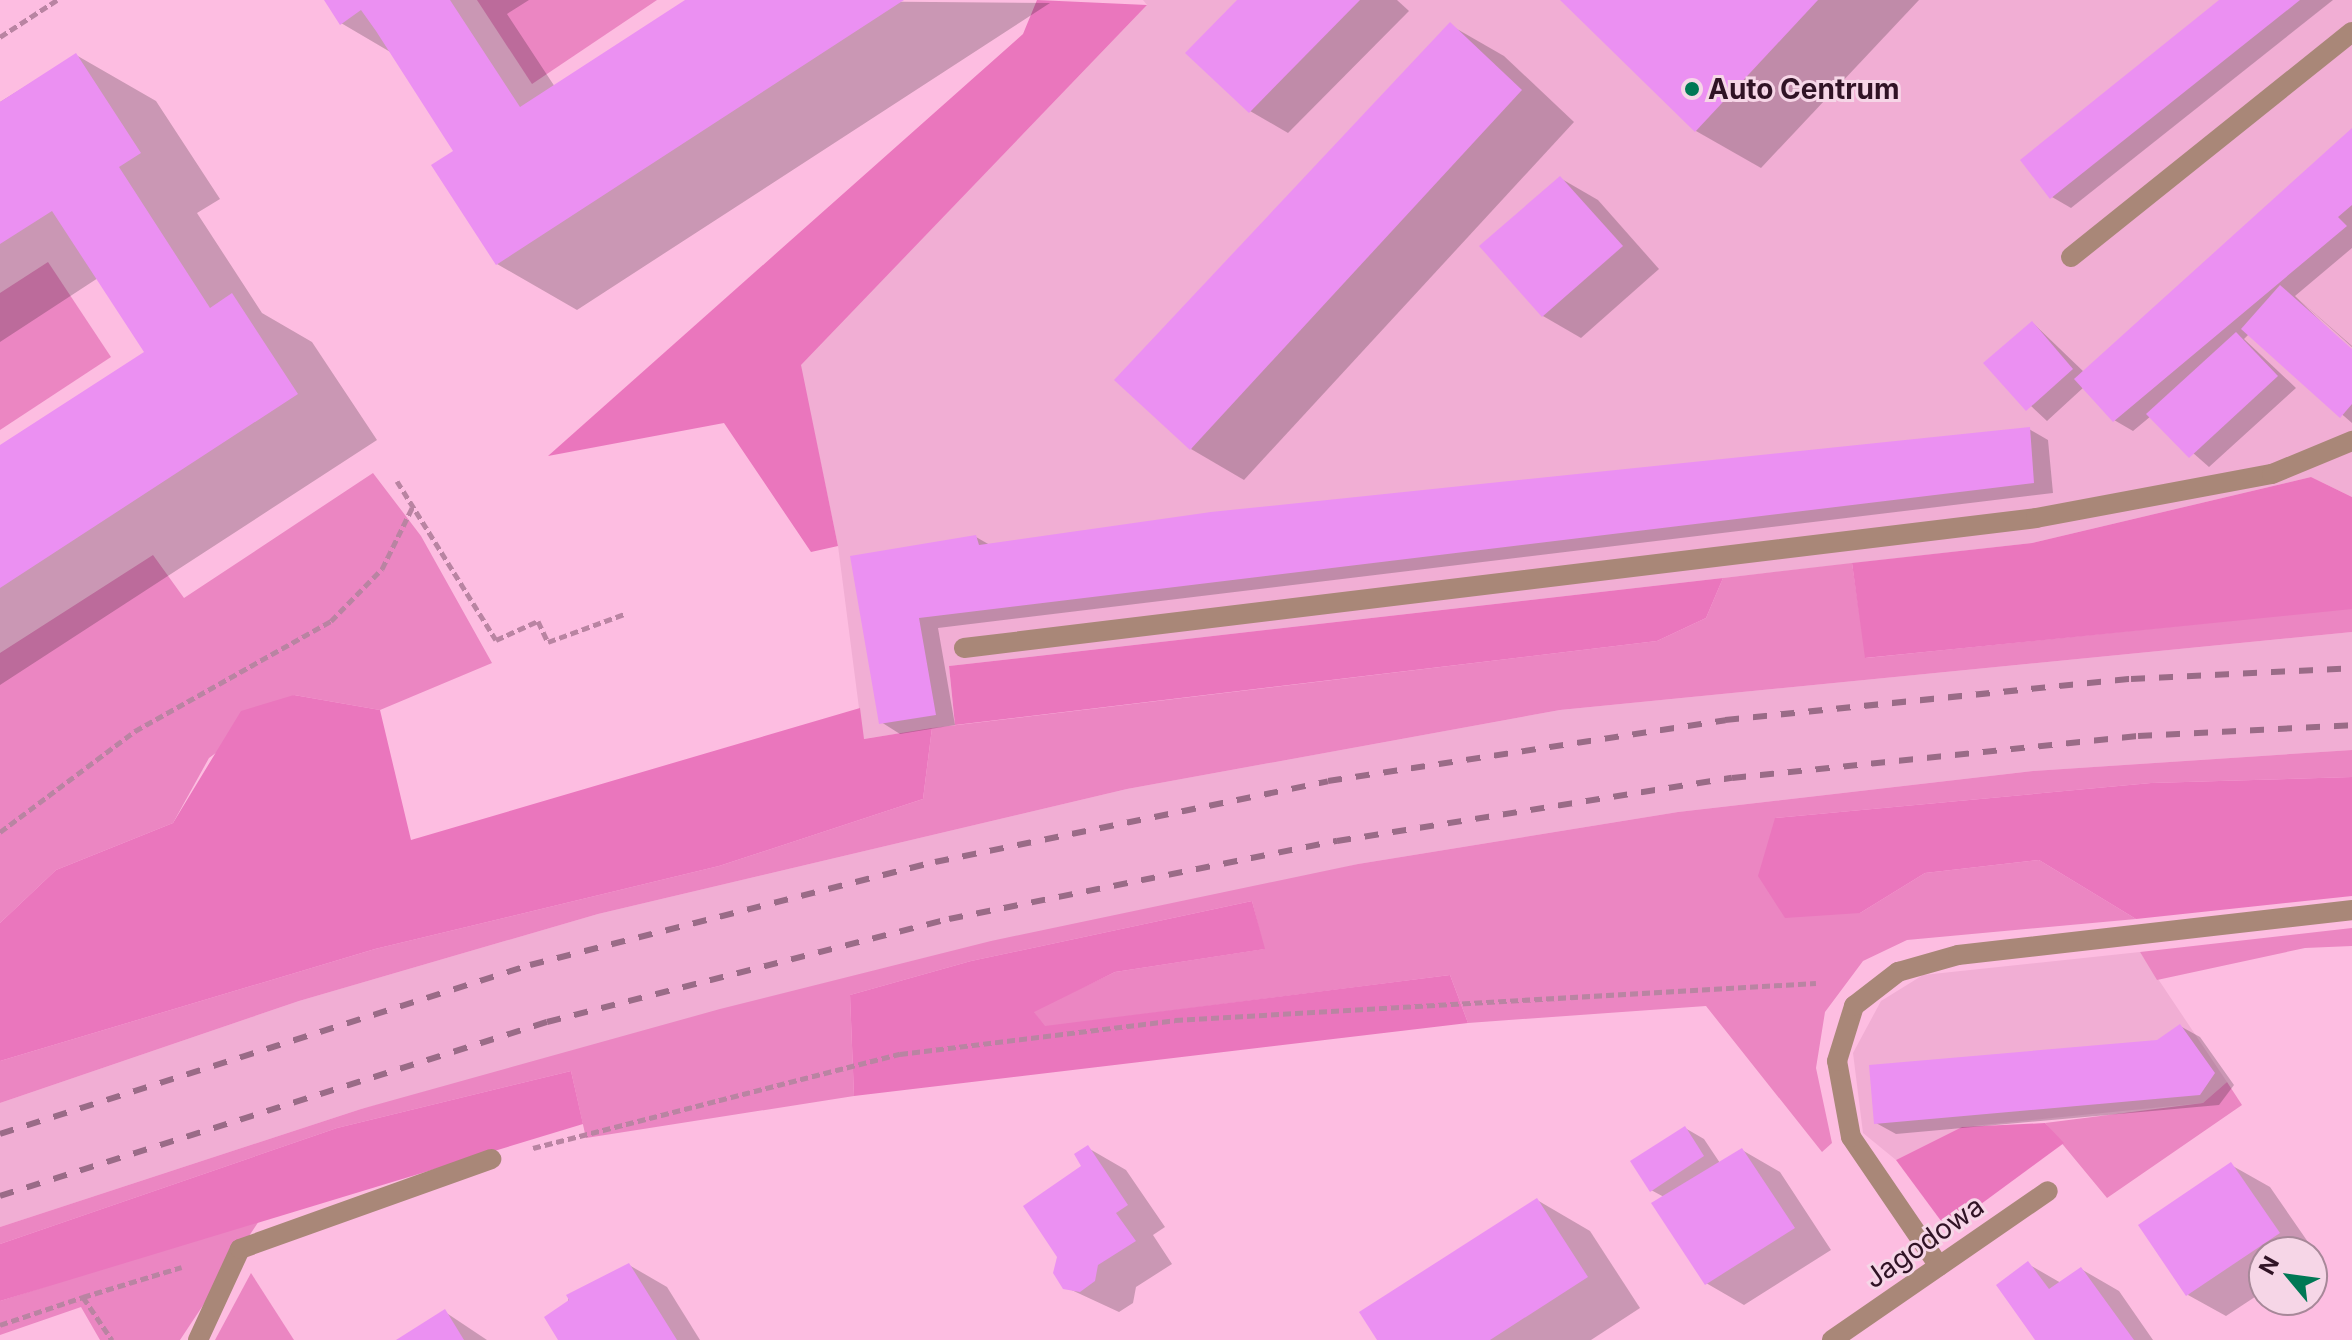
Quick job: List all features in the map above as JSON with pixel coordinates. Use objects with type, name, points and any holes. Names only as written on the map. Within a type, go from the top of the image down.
[{"type":"street","points":[[2071,257],[2352,32]]},
{"type":"street","points":[[964,648],[2036,518],[2272,474],[2352,441]]},
{"type":"street","points":[[1939,1266],[1851,1137],[1837,1061],[1854,1006],[1898,972],[1958,955],[2352,910]]},
{"type":"street","points":[[198,1340],[240,1249],[491,1159]]},
{"type":"street","name":"Jagodowa","points":[[1832,1340],[2048,1191]]},
{"type":"path","points":[[0,37],[57,0]]},
{"type":"path","points":[[397,481],[496,640],[538,621],[548,642],[624,614]]},
{"type":"path","points":[[0,832],[135,731],[331,621],[382,569],[413,506]]},
{"type":"path","points":[[491,1159],[900,1054],[1175,1020],[1833,982],[1872,992]]},
{"type":"path","points":[[0,1325],[240,1249]]},
{"type":"path","points":[[83,1297],[112,1340]]},
{"type":"shaded area","points":[[477,0],[657,0],[532,84]]},
{"type":"shaded area","points":[[1037,0],[1147,5],[801,365],[838,546],[811,552],[724,423],[548,456],[1023,34]]},
{"type":"shaded area","points":[[1143,0],[2352,0],[2352,497],[2311,477],[2032,543],[949,666],[955,725],[863,739],[838,546],[800,365],[1147,5]]},
{"type":"shaded area","points":[[48,262],[111,357],[0,430],[0,293]]},
{"type":"shaded area","points":[[373,473],[421,536],[492,663],[380,710],[294,695],[209,758],[173,823],[56,870],[0,923],[0,653],[153,555],[184,598]]},
{"type":"shaded area","points":[[2311,477],[2352,497],[2352,609],[1865,658],[1852,563],[2032,543]]},
{"type":"shaded area","points":[[1852,563],[1866,658],[2341,609],[2352,609],[2352,632],[1560,710],[1127,789],[598,914],[299,1001],[0,1103],[0,1061],[375,949],[719,866],[923,799],[932,728],[1657,641],[1706,618],[1723,578]]},
{"type":"shaded area","points":[[1723,578],[1706,618],[1657,641],[955,725],[949,666]]},
{"type":"shaded area","points":[[2352,632],[2352,750],[2033,771],[1678,812],[1358,864],[361,1109],[0,1227],[0,1103],[299,1001],[598,914],[1127,789],[1560,710]]},
{"type":"shaded area","points":[[294,695],[380,710],[411,840],[860,708],[864,739],[932,728],[923,799],[719,866],[375,949],[0,1061],[0,923],[56,870],[173,823],[241,711]]},
{"type":"shaded area","points":[[2352,750],[2352,777],[2151,783],[1775,818],[1860,913],[1925,873],[2039,860],[2136,919],[1907,940],[1863,961],[1825,1012],[1816,1068],[1832,1143],[1822,1152],[1706,1006],[1468,1023],[1450,975],[1044,1027],[1033,1011],[1115,972],[1264,949],[1252,901],[971,961],[850,995],[854,1096],[586,1138],[571,1071],[337,1128],[0,1244],[0,1227],[361,1109],[720,1009],[991,941],[1358,864],[1678,812],[2033,771]]},
{"type":"shaded area","points":[[2352,777],[2352,896],[2136,919],[2039,860],[1925,873],[1860,913],[1785,918],[1758,876],[1775,818],[2151,783]]},
{"type":"shaded area","points":[[1252,901],[1265,949],[1115,972],[1034,1012],[1045,1026],[1450,975],[1468,1023],[854,1096],[850,995],[971,961]]},
{"type":"shaded area","points":[[2352,928],[2352,946],[2305,948],[2157,980],[2140,952]]},
{"type":"shaded area","points":[[2140,952],[2227,1082],[2203,1103],[1962,1127],[1896,1160],[1863,1133],[1853,1053],[1881,1001],[1923,975]]},
{"type":"shaded area","points":[[571,1071],[583,1124],[0,1301],[0,1244],[337,1128]]},
{"type":"shaded area","points":[[2227,1082],[2242,1105],[2107,1198],[2045,1123],[2203,1103]]},
{"type":"shaded area","points":[[2045,1123],[2064,1143],[1947,1229],[1896,1160],[1962,1127]]},
{"type":"shaded area","points":[[261,1218],[180,1340],[100,1340],[81,1307],[0,1335],[0,1301]]},
{"type":"shaded area","points":[[251,1273],[294,1340],[215,1340]]},
{"type":"building","points":[[324,0],[450,0],[520,107],[685,0],[904,0],[496,265],[431,165],[453,151],[376,31],[361,10],[340,25]]},
{"type":"building","points":[[1237,0],[1360,0],[1249,113],[1185,53]]},
{"type":"building","name":"Auto Centrum","points":[[1560,0],[1818,0],[1695,132]]},
{"type":"building","points":[[2219,0],[2300,0],[2050,199],[2020,160]]},
{"type":"building","points":[[1450,22],[1522,90],[1190,450],[1114,380]]},
{"type":"building","points":[[76,53],[141,153],[119,167],[210,308],[232,293],[298,394],[0,588],[0,445],[144,352],[52,211],[0,244],[0,102]]},
{"type":"building","points":[[2352,128],[2352,205],[2338,217],[2347,226],[2113,422],[2074,379]]},
{"type":"building","points":[[1560,176],[1623,246],[1542,317],[1479,246]]},
{"type":"building","points":[[2280,285],[2352,349],[2352,404],[2340,418],[2241,329]]},
{"type":"building","points":[[2032,321],[2073,369],[2026,411],[1983,363]]},
{"type":"building","points":[[2236,332],[2278,376],[2189,458],[2146,414]]},
{"type":"building","points":[[2030,427],[2034,483],[919,618],[936,715],[879,724],[850,556],[976,535],[979,545],[1211,512]]},
{"type":"building","points":[[2180,1024],[2215,1073],[2200,1095],[1874,1124],[1869,1065],[2157,1040]]},
{"type":"building","points":[[1685,1126],[1704,1156],[1650,1192],[1630,1161]]},
{"type":"building","points":[[1088,1145],[1128,1205],[1116,1213],[1136,1241],[1098,1265],[1095,1281],[1080,1292],[1063,1289],[1053,1273],[1057,1257],[1023,1206],[1081,1166],[1074,1154]]},
{"type":"building","points":[[1742,1148],[1795,1228],[1705,1285],[1651,1203]]},
{"type":"building","points":[[2231,1162],[2280,1233],[2276,1236],[2248,1236],[2248,1254],[2186,1296],[2138,1225]]},
{"type":"building","points":[[1537,1198],[1588,1277],[1490,1340],[1377,1340],[1359,1312]]},
{"type":"building","points":[[2028,1261],[2049,1289],[2081,1267],[2134,1340],[2035,1340],[1996,1285]]},
{"type":"building","points":[[629,1263],[677,1340],[558,1340],[544,1317],[569,1300],[566,1295]]},
{"type":"building","points":[[445,1309],[464,1340],[396,1340]]},
{"type":"railway","points":[[0,1134],[530,965],[935,862],[1328,781],[1725,720],[2131,679],[2352,668]]},
{"type":"railway","points":[[0,1196],[547,1022],[949,919],[1337,841],[1732,778],[2138,736],[2352,725]]},
{"type":"place","name":"Auto Centrum","points":[[1692,89]]}]
